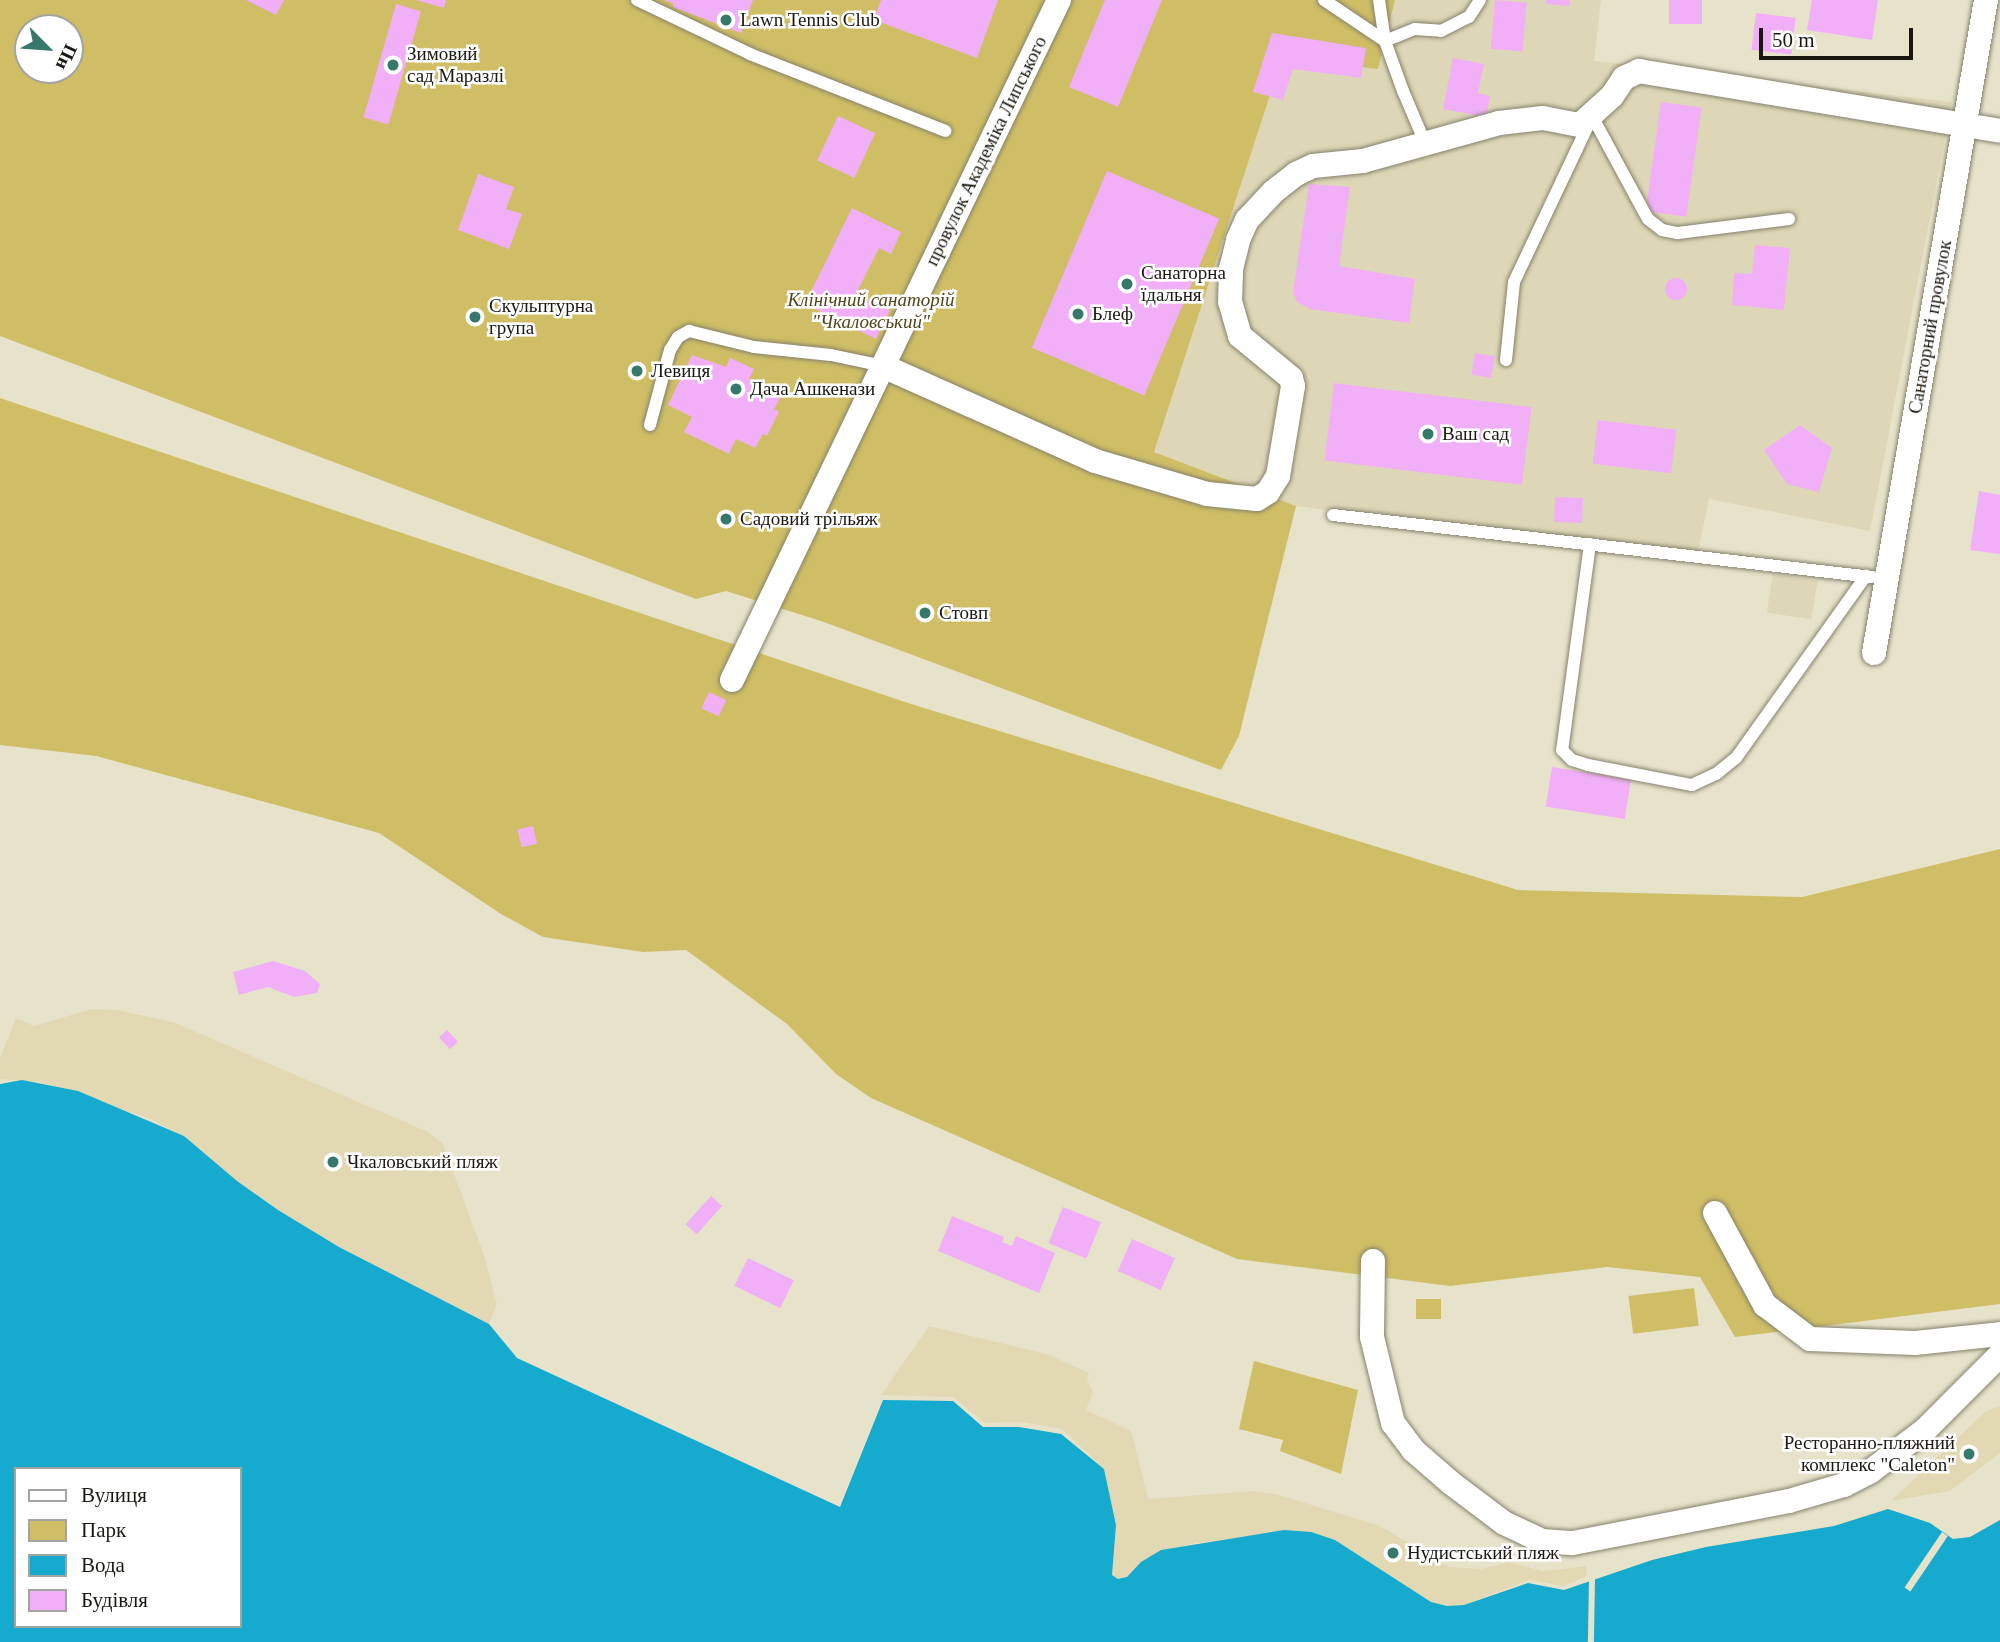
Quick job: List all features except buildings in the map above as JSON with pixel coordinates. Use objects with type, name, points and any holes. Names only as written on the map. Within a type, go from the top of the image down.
[{"type":"street","name":"провулок Академіка Липського","points":[[732,681],[1059,0]]},
{"type":"street","name":"Санаторний провулок","points":[[1874,653],[1876,577],[1965,126],[1986,0]]},
{"type":"street","points":[[883,366],[1095,461],[1207,494],[1257,499],[1268,492],[1279,476],[1293,386],[1291,378],[1240,335],[1230,302],[1231,269],[1242,230],[1273,191],[1313,166],[1363,161],[1499,123],[1543,118],[1580,125],[1592,116],[1624,78],[1639,71],[2000,131]]},
{"type":"street","points":[[1715,1213],[1765,1304],[1810,1339],[1914,1343],[2000,1334]]},
{"type":"street","points":[[1373,1261],[1372,1337],[1393,1423],[1413,1450],[1451,1483],[1504,1523],[1542,1541],[1573,1543],[1789,1501],[1844,1485],[1871,1471],[1925,1430],[2000,1355]]},
{"type":"lane","points":[[637,0],[751,54],[945,131]]},
{"type":"lane","points":[[1324,0],[1385,41]]},
{"type":"lane","points":[[1379,0],[1385,41],[1426,145]]},
{"type":"lane","points":[[1385,41],[1415,29],[1441,31],[1469,17],[1480,0]]},
{"type":"lane","points":[[1592,116],[1648,219],[1662,230],[1678,233],[1789,219]]},
{"type":"lane","points":[[1506,360],[1514,282],[1592,116]]},
{"type":"lane","points":[[650,425],[670,351],[678,337],[689,331],[754,347],[831,355],[883,366]]},
{"type":"lane","points":[[1333,515],[1876,577]]},
{"type":"lane","points":[[1590,544],[1562,750],[1572,760],[1588,765],[1692,785],[1716,774],[1736,758],[1876,577]]},
{"type":"shaded area","points":[[1395,0],[1601,0],[1594,61],[1952,102],[1870,531],[1709,499],[1697,557],[1296,506],[1154,452],[1282,57],[1378,69]]},
{"type":"shaded area","points":[[1773,574],[1817,581],[1811,620],[1767,613]]},
{"type":"green space","name":"Клінічний санаторій \"Чкаловський\"","points":[[0,0],[1395,0],[1378,69],[1282,58],[1154,452],[1296,506],[1239,736],[1221,770],[824,622],[726,591],[696,599],[0,336]]},
{"type":"green space","points":[[0,398],[911,704],[1518,890],[1802,897],[2000,849],[2000,1304],[1735,1337],[1700,1277],[1607,1267],[1450,1286],[1237,1259],[871,1098],[836,1074],[787,1024],[686,950],[643,952],[543,937],[501,914],[379,833],[96,756],[0,745]]},
{"type":"green space","points":[[1694,1288],[1699,1326],[1633,1334],[1628,1296]]},
{"type":"green space","points":[[1416,1299],[1441,1299],[1441,1319],[1416,1319]]},
{"type":"green space","points":[[1254,1361],[1358,1390],[1341,1474],[1280,1451],[1283,1440],[1239,1429]]},
{"type":"sand","name":"Чкаловський пляж","points":[[92,1009],[117,1010],[173,1022],[428,1132],[443,1144],[484,1255],[497,1304],[489,1324],[339,1247],[278,1210],[237,1181],[184,1136],[150,1119],[40,1082],[0,1079],[0,1058],[16,1018],[34,1026]]},
{"type":"sand","points":[[929,1326],[1047,1354],[1089,1373],[1087,1379],[1093,1392],[1086,1410],[1131,1431],[1148,1499],[1253,1491],[1276,1494],[1380,1526],[1449,1567],[1481,1569],[1508,1562],[1543,1571],[1586,1566],[1587,1576],[1563,1586],[1529,1580],[1464,1605],[1447,1606],[1431,1602],[1335,1540],[1249,1536],[1189,1544],[1141,1562],[1127,1577],[1118,1579],[1112,1575],[1116,1525],[1104,1469],[1062,1429],[1021,1422],[985,1423],[953,1397],[881,1395]]},
{"type":"sand","name":"Ресторанно-пляжний комплекс \"Caleton\"","points":[[2000,1406],[2000,1453],[1950,1491],[1891,1501],[1986,1411]]},
{"type":"water","points":[[22,1080],[78,1091],[184,1136],[237,1181],[278,1210],[339,1247],[489,1324],[517,1358],[840,1507],[883,1400],[953,1401],[983,1427],[1019,1427],[1061,1434],[1104,1469],[1116,1525],[1112,1575],[1118,1579],[1127,1577],[1141,1562],[1161,1550],[1284,1530],[1311,1532],[1335,1540],[1431,1602],[1447,1606],[1464,1605],[1528,1583],[1564,1590],[1652,1560],[1706,1547],[1834,1526],[1888,1509],[1930,1523],[1953,1539],[1970,1537],[2000,1520],[2000,1642],[0,1642],[0,1084]]},
{"type":"pier","points":[[1942,1532],[1948,1536],[1910,1591],[1905,1588]]},
{"type":"pier","points":[[1589,1578],[1595,1578],[1594,1642],[1588,1642]]},
{"type":"place","name":"Lawn Tennis Club","points":[[726,20]]},
{"type":"place","name":"Зимовий сад Маразлі","points":[[393,65]]},
{"type":"place","name":"Санаторна їдальня","points":[[1127,284]]},
{"type":"place","name":"Блеф","points":[[1078,314]]},
{"type":"place","name":"Скульптурна група","points":[[475,317]]},
{"type":"place","name":"Левиця","points":[[637,371]]},
{"type":"place","name":"Дача Ашкенази","points":[[736,389]]},
{"type":"place","name":"Ваш сад","points":[[1428,434]]},
{"type":"place","name":"Садовий трільяж","points":[[726,519]]},
{"type":"place","name":"Стовп","points":[[925,613]]},
{"type":"place","name":"Чкаловський пляж","points":[[333,1162]]},
{"type":"place","name":"Ресторанно-пляжний комплекс \"Caleton\"","points":[[1969,1454]]},
{"type":"place","name":"Нудистський пляж","points":[[1393,1553]]}]
